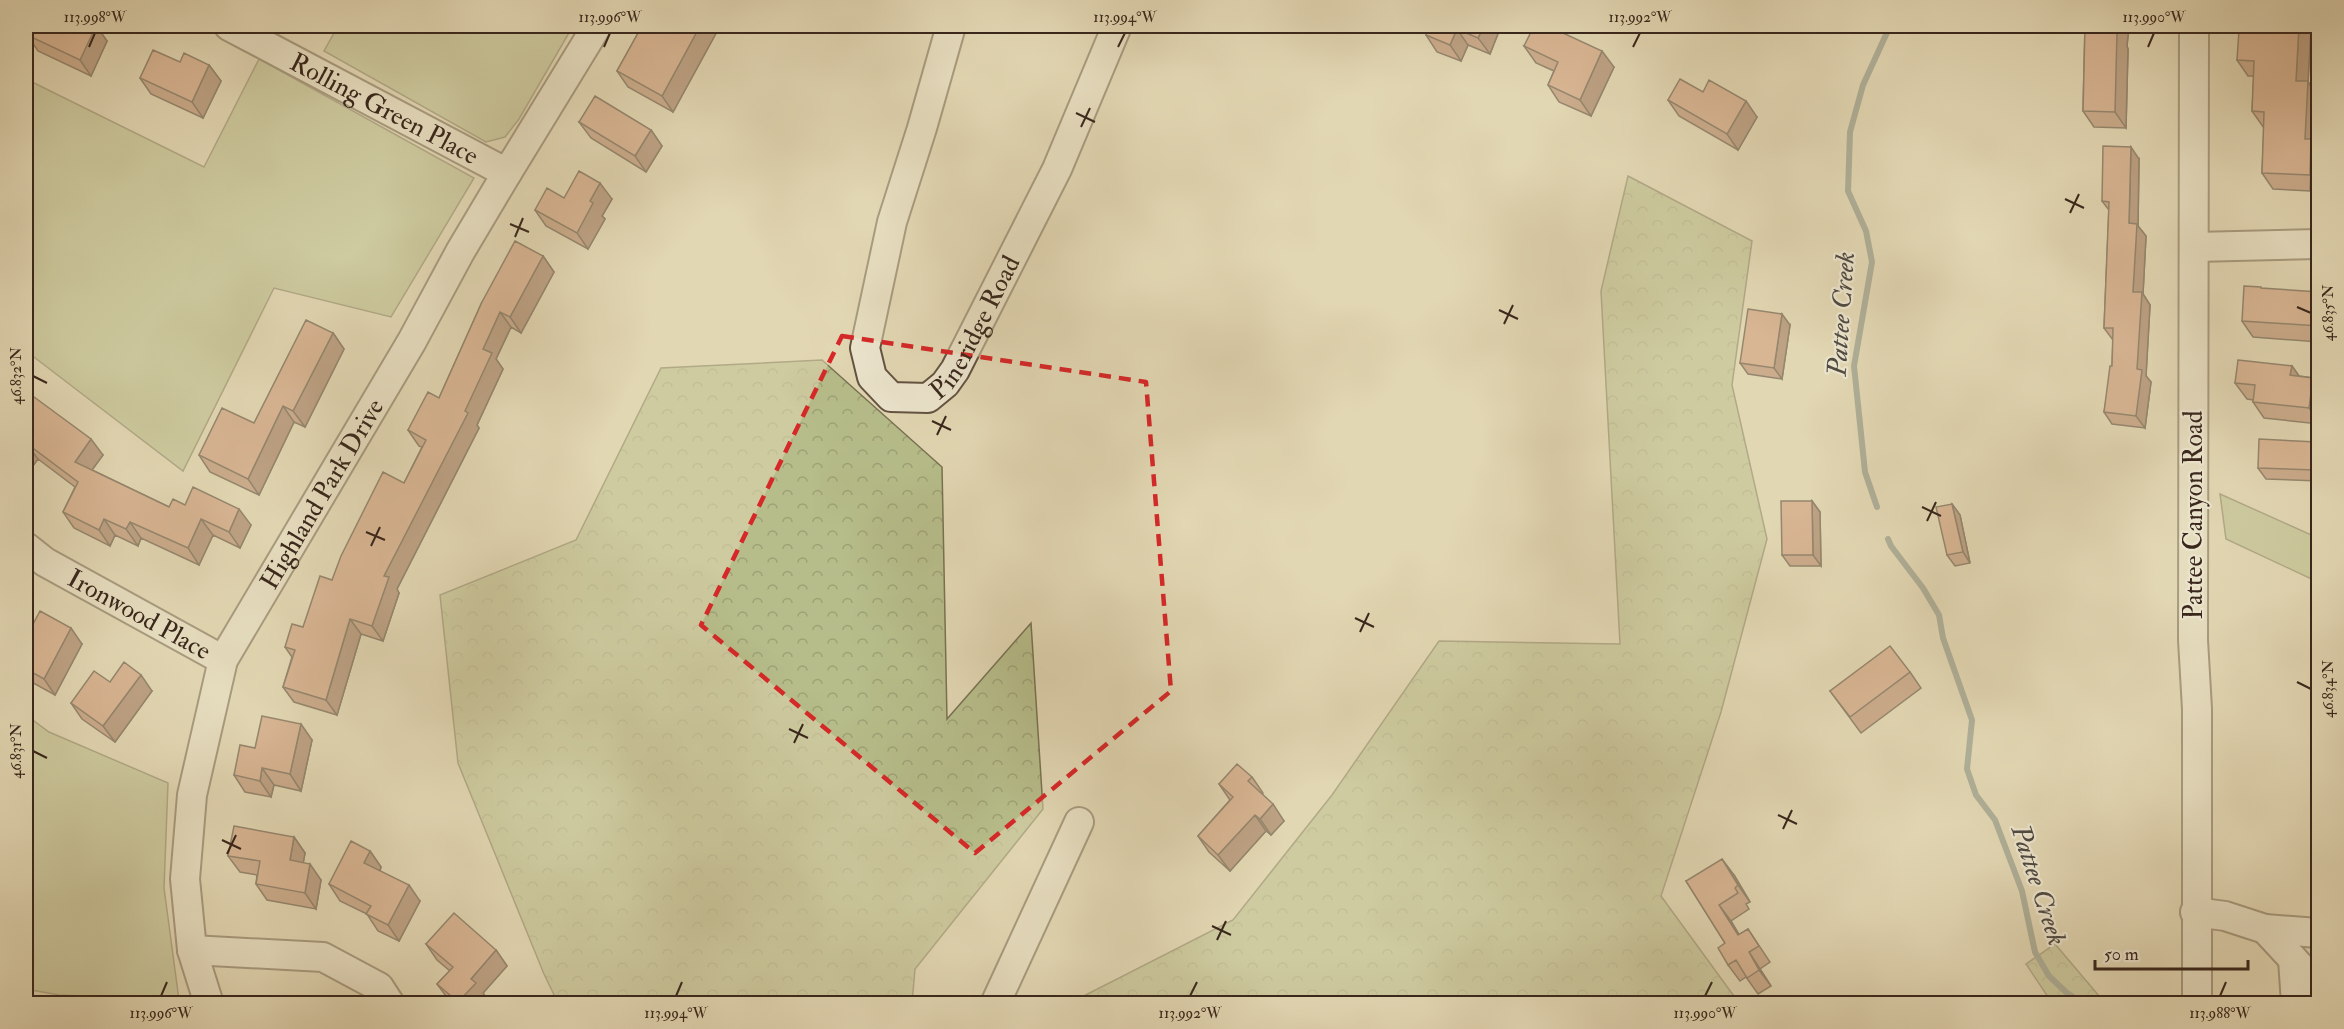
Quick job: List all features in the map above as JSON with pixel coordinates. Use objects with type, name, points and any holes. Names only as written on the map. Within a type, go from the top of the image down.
[{"type":"street","name":"Rolling Green Place","points":[[229,26],[507,173]]},
{"type":"street","name":"Highland Park Drive","points":[[209,1004],[192,950],[185,879],[192,795],[223,660],[412,341],[460,252],[597,26]]},
{"type":"street","name":"Pineridge Road","points":[[951,26],[892,222],[865,348],[872,377],[891,397],[928,398],[945,384],[955,370],[1057,169],[1116,26]]},
{"type":"street","name":"Pattee Canyon Road","points":[[2194,26],[2193,640],[2197,710],[2195,912],[2197,1004]]},
{"type":"street","points":[[2195,246],[2319,244]]},
{"type":"street","name":"Ironwood Place","points":[[26,547],[45,562],[223,660]]},
{"type":"street","points":[[995,1004],[1079,822]]},
{"type":"street","points":[[2195,912],[2226,916],[2265,929],[2319,933]]},
{"type":"street","points":[[2265,929],[2319,986]]},
{"type":"street","points":[[192,950],[323,957],[379,987],[390,1004]]},
{"type":"street","points":[[2293,959],[2296,1004]]},
{"type":"highlighted area","points":[[842,336],[1146,382],[1171,691],[975,853],[701,625]]},
{"type":"green space","points":[[338,26],[573,26],[519,119],[505,137],[486,142],[324,51]]},
{"type":"green space","points":[[259,59],[474,178],[391,317],[274,288],[183,471],[26,351],[26,79],[204,167]]},
{"type":"green space","points":[[1628,176],[1752,241],[1732,385],[1767,539],[1721,712],[1661,896],[1739,1003],[1070,1003],[1233,920],[1332,795],[1439,641],[1620,644],[1601,291]]},
{"type":"green space","points":[[822,360],[942,467],[947,719],[1031,623],[1043,809],[915,969],[912,1003],[558,1003],[458,763],[440,595],[576,540],[661,368]]},
{"type":"green space","points":[[2220,494],[2318,538],[2318,582],[2226,539]]},
{"type":"green space","points":[[26,715],[49,732],[168,783],[164,888],[179,1000],[59,995],[26,989]]},
{"type":"green space","points":[[2055,944],[2105,1003],[2052,1003],[2026,964]]},
{"type":"building","points":[[32,26],[96,26],[80,60],[27,35]]},
{"type":"building","points":[[642,26],[700,26],[662,96],[617,71]]},
{"type":"building","points":[[1430,26],[1484,26],[1478,38],[1457,29],[1450,45],[1426,35]]},
{"type":"building","points":[[1534,26],[1548,26],[1602,51],[1580,100],[1548,85],[1558,62],[1524,46]]},
{"type":"building","points":[[2085,26],[2116,26],[2115,112],[2083,111]]},
{"type":"building","points":[[2261,26],[2299,26],[2296,81],[2308,81],[2305,139],[2311,139],[2310,175],[2262,173],[2264,112],[2252,111],[2254,61],[2237,60],[2239,30],[2261,31]]},
{"type":"building","points":[[153,50],[180,62],[184,53],[209,65],[192,102],[140,78]]},
{"type":"building","points":[[1680,79],[1703,92],[1709,80],[1746,101],[1727,134],[1668,100]]},
{"type":"building","points":[[595,96],[651,130],[635,156],[579,122]]},
{"type":"building","points":[[2103,146],[2131,147],[2129,223],[2137,224],[2133,292],[2142,292],[2137,369],[2142,370],[2136,416],[2104,412],[2110,366],[2112,366],[2113,328],[2104,328],[2109,202],[2102,201]]},
{"type":"building","points":[[579,171],[600,183],[590,201],[593,203],[577,233],[535,210],[547,188],[564,198]]},
{"type":"building","points":[[2311,171],[2319,172],[2319,190],[2310,189]]},
{"type":"building","points":[[515,241],[543,256],[510,317],[500,312],[483,349],[492,353],[465,411],[468,413],[384,576],[389,577],[372,626],[350,619],[326,700],[283,687],[295,650],[285,647],[292,624],[303,627],[320,576],[332,580],[341,556],[383,472],[404,483],[426,440],[408,430],[428,392],[439,398],[482,302]]},
{"type":"building","points":[[2244,286],[2319,292],[2319,326],[2242,321]]},
{"type":"building","points":[[1748,309],[1782,314],[1774,368],[1740,363]]},
{"type":"building","points":[[306,320],[333,333],[293,411],[283,406],[248,479],[199,455],[222,408],[254,423]]},
{"type":"building","points":[[2238,360],[2292,366],[2290,375],[2313,378],[2309,408],[2253,402],[2255,385],[2235,383]]},
{"type":"building","points":[[30,394],[91,439],[75,462],[169,507],[173,499],[185,505],[193,487],[239,509],[229,532],[201,519],[188,548],[130,522],[126,529],[104,519],[99,530],[63,512],[78,482],[26,443],[26,400]]},
{"type":"building","points":[[2259,439],[2317,442],[2315,470],[2258,468]]},
{"type":"building","points":[[1781,501],[1812,501],[1813,555],[1782,555]]},
{"type":"building","points":[[1952,504],[1963,552],[1947,555],[1936,507]]},
{"type":"building","points":[[40,611],[71,628],[44,679],[26,669],[26,623],[32,626]]},
{"type":"building","points":[[1890,646],[1910,672],[1850,717],[1830,691]]},
{"type":"building","points":[[124,662],[141,675],[103,726],[71,703],[94,671],[110,682]]},
{"type":"building","points":[[262,716],[301,724],[290,774],[262,768],[260,781],[234,775],[240,745],[255,748]]},
{"type":"building","points":[[1237,764],[1252,777],[1248,781],[1273,804],[1260,819],[1255,815],[1218,855],[1198,836],[1233,797],[1219,784]]},
{"type":"building","points":[[234,826],[294,837],[290,860],[310,864],[305,893],[256,884],[260,861],[228,856]]},
{"type":"building","points":[[351,841],[370,851],[364,863],[409,885],[388,925],[366,914],[371,906],[329,884]]},
{"type":"building","points":[[1722,859],[1738,885],[1735,888],[1738,893],[1719,905],[1738,935],[1748,929],[1759,946],[1749,952],[1759,970],[1747,978],[1736,960],[1728,965],[1718,948],[1725,943],[1686,881]]},
{"type":"building","points":[[454,913],[496,950],[471,979],[476,983],[458,1002],[437,984],[453,967],[426,944]]},
{"type":"building","points":[[280,996],[283,1004],[258,1004]]},
{"type":"building","points":[[321,999],[322,1004],[308,1004]]},
{"type":"waterway","name":"Pattee Creek","points":[[1877,507],[1865,472],[1854,366],[1872,262],[1866,231],[1848,191],[1850,132],[1863,85],[1890,26]]},
{"type":"waterway","name":"Pattee Creek","points":[[1888,539],[1939,615],[1943,638],[1972,720],[1967,769],[1976,795],[1995,820],[2022,891],[2035,952],[2049,976],[2083,1004]]}]
